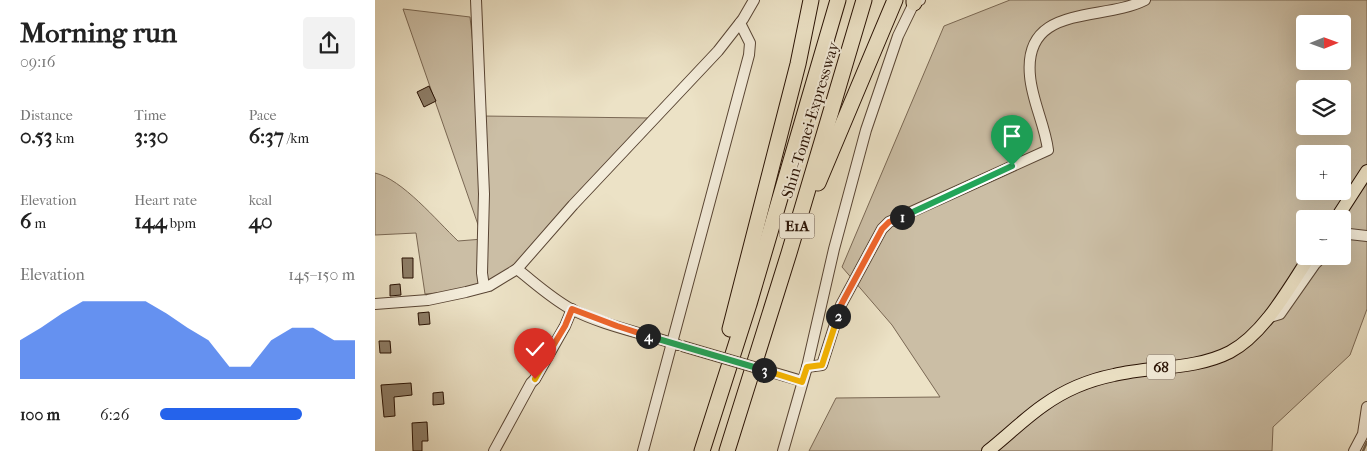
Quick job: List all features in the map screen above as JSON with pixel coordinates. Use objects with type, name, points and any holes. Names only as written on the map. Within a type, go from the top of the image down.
[{"type":"highway","points":[[697,451],[739,299],[772,161],[798,64],[811,0]]},
{"type":"highway","name":"Shin-Tomei Expressway","points":[[702,451],[749,304],[838,0]]},
{"type":"highway","name":"Shin-Tomei Expressway","points":[[727,451],[789,253],[864,0]]},
{"type":"highway","points":[[789,253],[895,0]]},
{"type":"main road","points":[[1342,210],[1367,171]]},
{"type":"main road","name":"68","points":[[988,451],[1044,405],[1085,382],[1116,374],[1205,361],[1230,352],[1248,339],[1267,318],[1304,265]]},
{"type":"street","points":[[476,0],[484,194],[482,273],[484,287]]},
{"type":"street","points":[[375,304],[428,300],[489,286],[517,270],[573,205],[718,51],[740,23],[754,0]]},
{"type":"street","points":[[807,367],[822,365],[841,305],[882,229],[889,222],[1048,150],[1029,74],[1030,58],[1034,43],[1044,30],[1062,20],[1118,9],[1145,0]]},
{"type":"street","points":[[783,451],[807,367],[834,249],[866,130],[898,36],[916,1]]},
{"type":"street","points":[[643,451],[677,344],[749,55],[750,43],[740,23]]},
{"type":"street","points":[[1351,234],[1367,236]]},
{"type":"street","points":[[1267,318],[1280,314],[1314,265]]},
{"type":"street","points":[[517,270],[572,309],[617,326],[802,382]]},
{"type":"street","points":[[494,451],[565,326],[572,309]]},
{"type":"street","points":[[1354,451],[1363,434],[1367,407]]},
{"type":"shaded area","points":[[1010,0],[1367,0],[1367,309],[1350,355],[1273,427],[1272,451],[809,451],[836,398],[940,397],[892,325],[842,267],[944,26]]},
{"type":"shaded area","points":[[403,9],[470,17],[481,116],[651,118],[519,267],[478,289],[425,294],[416,233],[375,235],[375,173],[396,183],[408,192],[458,241],[483,239]]},
{"type":"building","points":[[429,86],[436,101],[424,107],[417,92]]},
{"type":"building","points":[[402,258],[413,258],[413,278],[403,278]]},
{"type":"building","points":[[400,284],[401,295],[390,296],[390,285]]},
{"type":"building","points":[[429,312],[430,324],[419,325],[418,313]]},
{"type":"building","points":[[379,341],[390,341],[391,353],[380,353]]},
{"type":"building","points":[[411,383],[412,395],[394,397],[395,416],[384,417],[381,385]]},
{"type":"building","points":[[443,392],[444,404],[433,405],[433,393]]},
{"type":"building","points":[[427,422],[428,441],[422,441],[422,451],[413,451],[412,423]]},
{"type":"waterway","points":[[1363,451],[1367,442]]},
{"type":"route","points":[[535,379],[565,326],[572,309],[617,326],[802,382],[807,367],[822,365],[841,305],[882,229],[889,222],[1012,166]]}]
